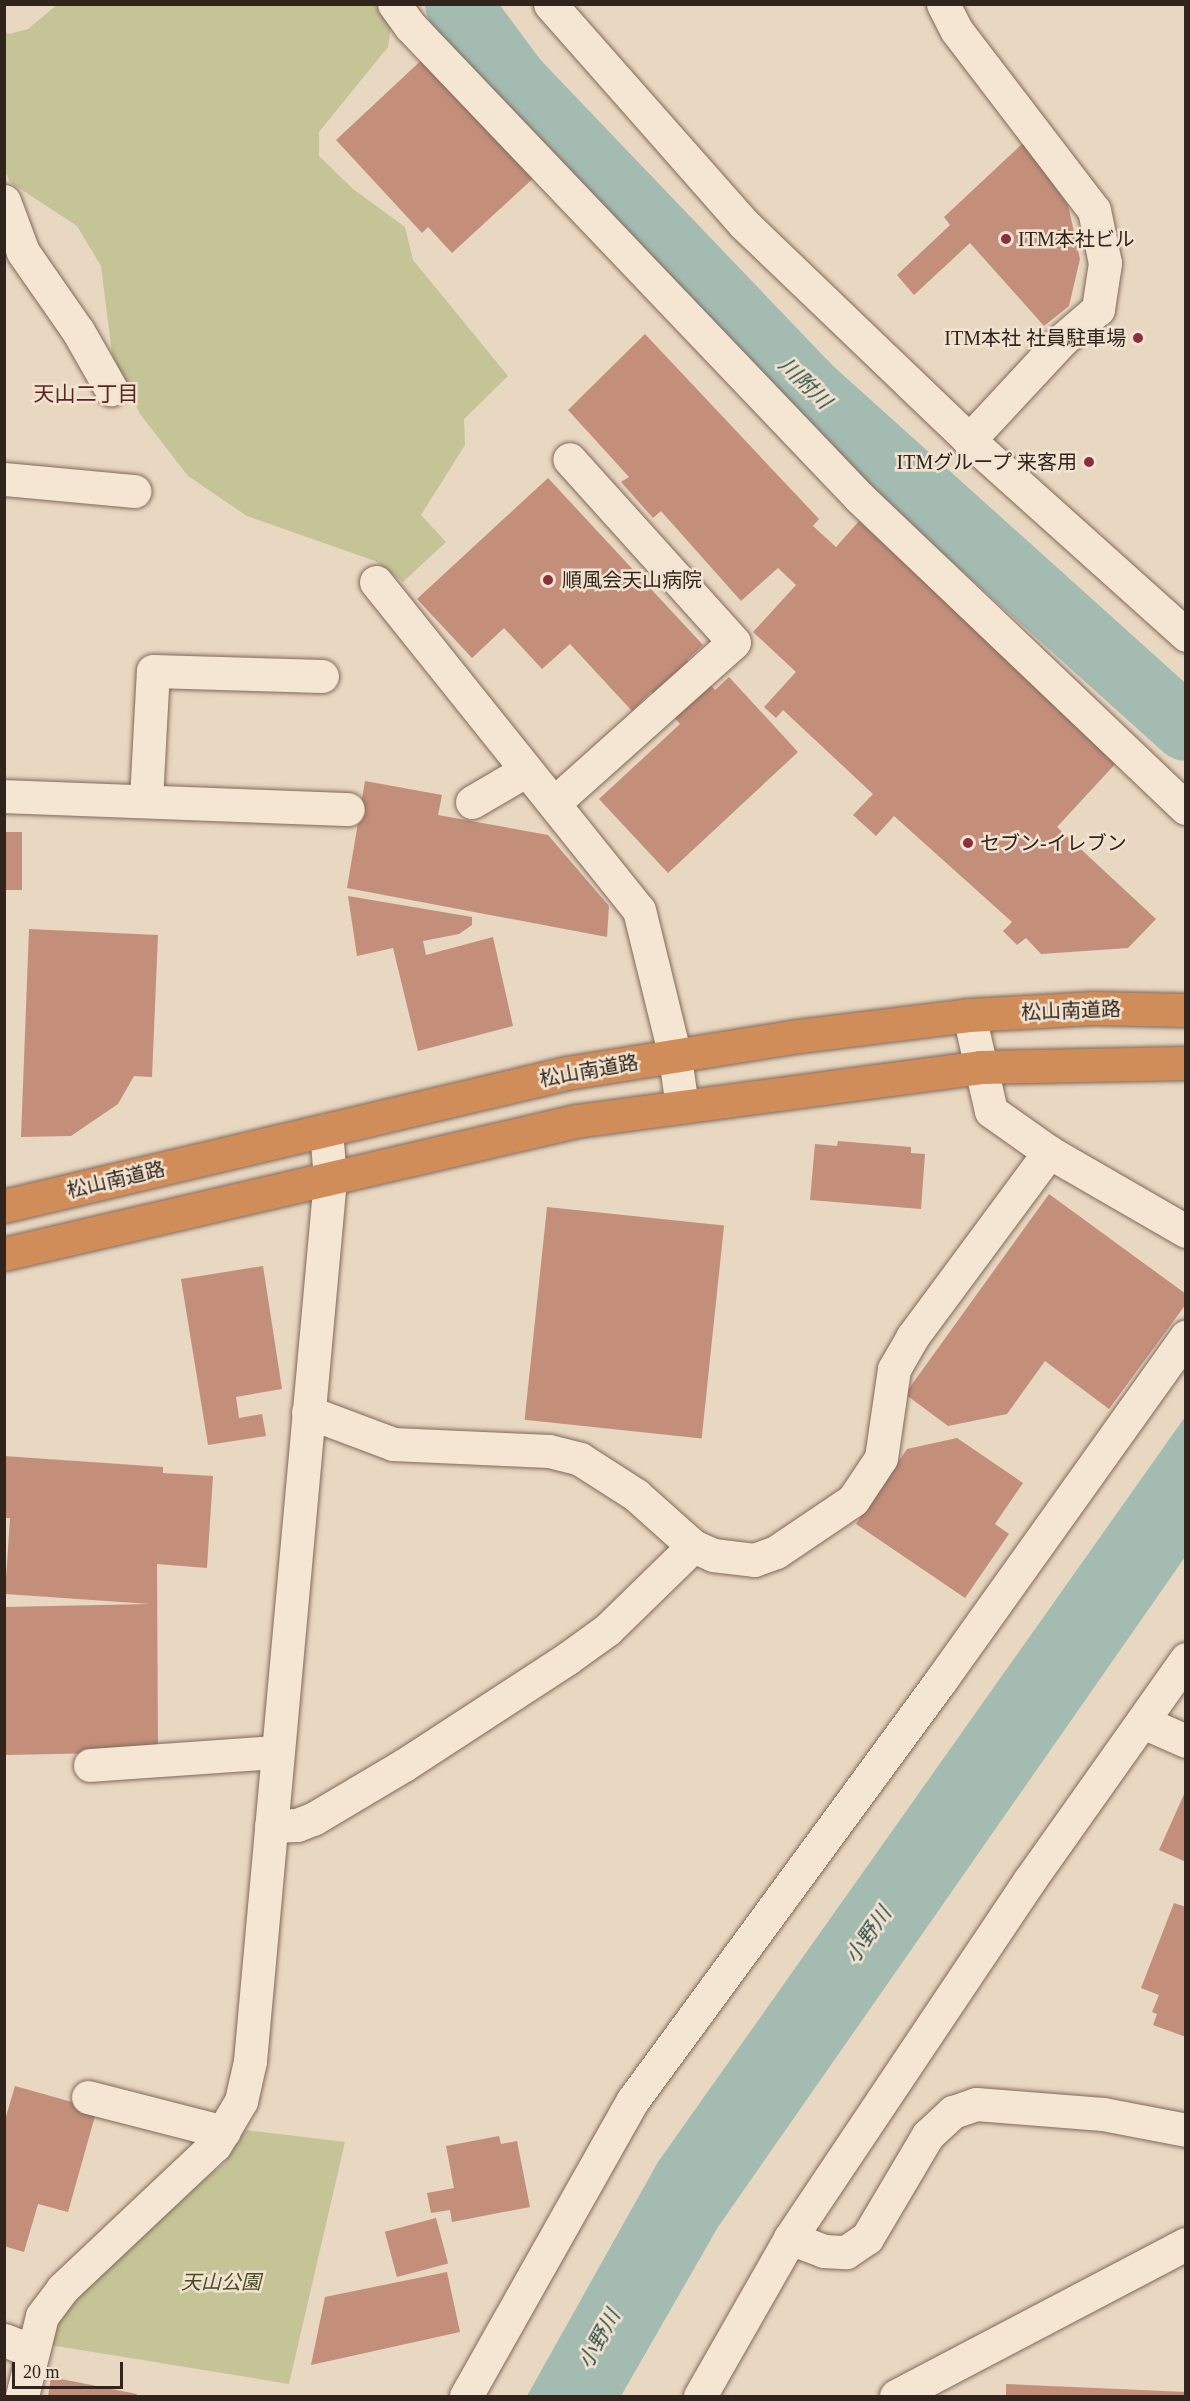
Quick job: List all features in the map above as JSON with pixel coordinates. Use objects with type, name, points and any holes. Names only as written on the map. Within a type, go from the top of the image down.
[{"type":"highway","name":"松山南道路","points":[[4,1206],[567,1072],[799,1036],[969,1015],[1094,1008],[1185,1009]]},
{"type":"highway","points":[[4,1254],[576,1121],[980,1067],[1185,1063]]},
{"type":"street","points":[[394,4],[410,26],[860,497],[1185,808]]},
{"type":"street","points":[[550,4],[744,224],[969,440],[1185,635]]},
{"type":"street","points":[[943,4],[957,31],[1094,210],[1105,263],[1098,309],[1062,340],[969,440]]},
{"type":"street","points":[[4,201],[23,252],[78,331],[111,388]]},
{"type":"street","points":[[554,803],[734,642],[569,459]]},
{"type":"street","points":[[4,479],[134,491]]},
{"type":"street","points":[[376,582],[525,771],[554,803],[639,910],[675,1057],[682,1107]]},
{"type":"street","points":[[146,799],[153,670],[322,676]]},
{"type":"street","points":[[472,802],[525,771]]},
{"type":"street","points":[[4,796],[146,799],[348,809]]},
{"type":"street","points":[[969,1015],[991,1111],[1049,1152],[1185,1231]]},
{"type":"street","points":[[22,2397],[19,2346],[62,2289],[215,2145],[241,2101],[250,2061],[330,1179],[326,1130]]},
{"type":"street","points":[[309,1412],[393,1444],[549,1451],[580,1459],[636,1495],[693,1546],[713,1555],[754,1560],[776,1552],[853,1500],[881,1458],[894,1369],[914,1336],[1049,1152]]},
{"type":"street","points":[[466,2397],[633,2100],[941,1680],[1185,1336]]},
{"type":"street","points":[[271,1826],[297,1825],[313,1819],[404,1765],[568,1658],[608,1629],[693,1546]]},
{"type":"street","points":[[700,2397],[790,2238],[1029,1881],[1143,1722],[1185,1659]]},
{"type":"street","points":[[1143,1722],[1185,1741]]},
{"type":"street","points":[[90,1765],[277,1752]]},
{"type":"street","points":[[88,2097],[224,2132]]},
{"type":"street","points":[[790,2238],[824,2251],[846,2252],[867,2238],[928,2135],[953,2112],[976,2104],[1113,2115],[1185,2130]]},
{"type":"street","points":[[896,2397],[1185,2244]]},
{"type":"green space","points":[[58,4],[385,4],[393,14],[388,47],[319,132],[319,156],[353,189],[405,227],[413,260],[508,376],[464,419],[465,445],[421,515],[446,542],[403,582],[375,561],[247,516],[188,476],[140,414],[112,354],[101,266],[77,226],[10,182],[5,171],[4,32],[9,34],[28,29]]},
{"type":"green space","name":"天山公園","points":[[245,2130],[345,2142],[289,2384],[50,2345],[49,2333],[74,2297],[154,2220],[224,2164]]},
{"type":"water","name":"小野川","points":[[1185,1417],[1185,1557],[718,2227],[621,2396],[527,2396],[658,2162]]},
{"type":"building","points":[[428,54],[539,173],[452,253],[428,227],[422,233],[336,140]]},
{"type":"building","name":"ITM本社ビル","points":[[1023,143],[1068,205],[1080,259],[1069,306],[1044,326],[970,243],[914,295],[897,275],[950,225],[944,217]]},
{"type":"building","points":[[645,334],[819,519],[813,526],[836,547],[859,521],[1117,762],[1057,827],[1156,919],[1128,948],[1041,954],[1026,938],[1017,945],[1003,931],[1012,922],[894,816],[876,836],[853,815],[873,794],[783,710],[776,718],[764,707],[796,672],[753,632],[796,585],[778,568],[741,601],[661,511],[653,518],[621,482],[629,477],[568,410]]},
{"type":"building","points":[[548,478],[703,645],[687,660],[715,690],[729,677],[798,752],[668,873],[599,799],[680,724],[651,692],[632,711],[570,644],[542,669],[504,628],[472,658],[417,599]]},
{"type":"building","points":[[365,781],[442,795],[438,815],[548,835],[609,906],[607,937],[347,888]]},
{"type":"building","points":[[4,832],[22,832],[22,890],[4,890]]},
{"type":"building","points":[[348,896],[472,917],[472,925],[459,934],[423,941],[426,955],[493,937],[513,1026],[418,1051],[393,948],[357,956]]},
{"type":"building","points":[[29,929],[158,935],[152,1077],[134,1076],[118,1104],[71,1136],[21,1137]]},
{"type":"building","points":[[838,1141],[911,1147],[911,1153],[925,1154],[921,1209],[810,1200],[815,1144],[837,1146]]},
{"type":"building","points":[[1049,1194],[1186,1294],[1186,1304],[1109,1409],[1045,1361],[1007,1414],[948,1426],[905,1394]]},
{"type":"building","points":[[547,1207],[724,1226],[702,1438],[525,1420]]},
{"type":"building","points":[[263,1266],[282,1389],[236,1397],[239,1418],[262,1414],[266,1436],[208,1445],[181,1279]]},
{"type":"building","points":[[957,1438],[1023,1483],[995,1524],[1009,1534],[965,1598],[856,1524],[907,1449]]},
{"type":"building","points":[[4,1456],[163,1467],[163,1473],[213,1476],[207,1568],[157,1564],[158,1752],[4,1755],[4,1607],[150,1604],[5,1594],[10,1518],[4,1518]]},
{"type":"building","points":[[1186,1790],[1186,1862],[1159,1850]]},
{"type":"building","points":[[1174,1903],[1186,1907],[1186,2037],[1153,2025],[1157,2014],[1152,2012],[1159,1995],[1141,1988]]},
{"type":"building","points":[[15,2086],[97,2109],[68,2212],[38,2204],[24,2252],[4,2246],[4,2123]]},
{"type":"building","points":[[499,2136],[501,2144],[517,2141],[530,2207],[452,2222],[450,2210],[431,2213],[427,2193],[454,2188],[446,2146]]},
{"type":"building","points":[[436,2218],[448,2263],[397,2277],[385,2232]]},
{"type":"building","points":[[447,2272],[460,2332],[311,2365],[325,2297]]},
{"type":"building","points":[[51,2377],[137,2394],[136,2396],[48,2396]]},
{"type":"building","points":[[1006,2384],[1186,2392],[1186,2396],[1006,2396]]},
{"type":"waterway","name":"川附川","points":[[458,4],[515,81],[806,386],[1186,728]]},
{"type":"place","name":"ITM本社ビル","points":[[1006,239]]},
{"type":"place","name":"ITM本社 社員駐車場","points":[[1138,338]]},
{"type":"place","name":"ITMグループ 来客用","points":[[1089,462]]},
{"type":"place","name":"順風会天山病院","points":[[548,580]]},
{"type":"place","name":"セブン-イレブン","points":[[968,843]]},
{"type":"district","name":"天山二丁目","points":[[86,394]]}]
